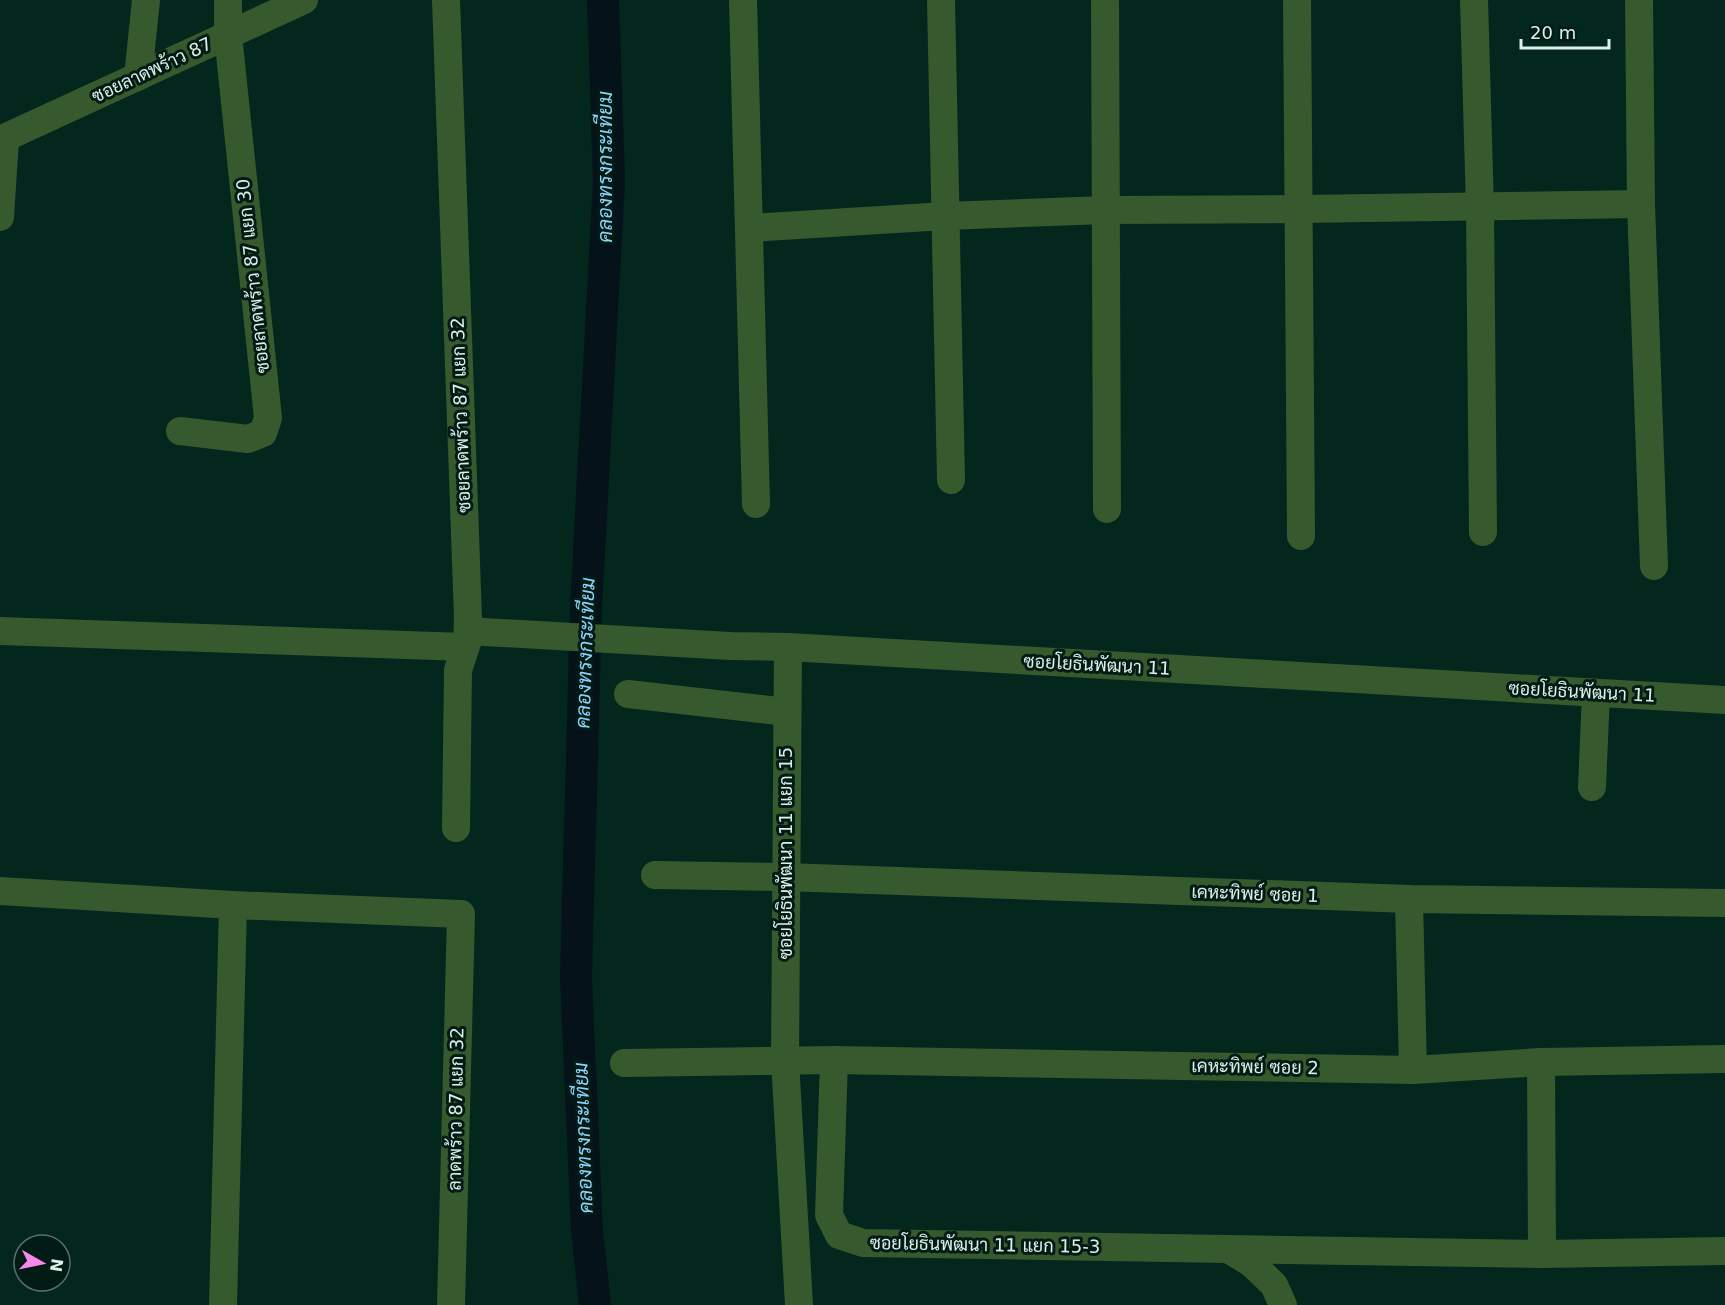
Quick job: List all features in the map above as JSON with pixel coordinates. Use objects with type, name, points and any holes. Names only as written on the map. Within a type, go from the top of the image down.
[{"type":"street","points":[[138,77],[146,0]]},
{"type":"street","name":"ซอยลาดพร้าว 87 แยก 30","points":[[180,431],[248,439],[263,433],[268,418],[228,35],[228,0]]},
{"type":"street","name":"ซอยลาดพร้าว 87","points":[[2,140],[304,0]]},
{"type":"street","name":"ซอยลาดพร้าว 87 แยก 32","points":[[446,0],[467,639],[459,670],[456,828]]},
{"type":"street","points":[[743,0],[756,504]]},
{"type":"street","points":[[941,0],[951,480]]},
{"type":"street","points":[[1105,0],[1107,508]]},
{"type":"street","points":[[1297,0],[1301,536]]},
{"type":"street","points":[[1474,0],[1480,207],[1483,532]]},
{"type":"street","points":[[1639,0],[1641,204],[1654,566]]},
{"type":"street","points":[[0,217],[2,140]]},
{"type":"street","points":[[749,228],[945,216],[1106,210],[1641,204]]},
{"type":"street","name":"ซอยโยธินพัฒนา 11","points":[[0,631],[467,639],[565,637],[788,647],[1725,700]]},
{"type":"street","name":"ซอยโยธินพัฒนา 11 แยก 15","points":[[788,647],[785,1060],[799,1305]]},
{"type":"street","points":[[1592,787],[1596,693]]},
{"type":"street","points":[[628,694],[787,712]]},
{"type":"street","name":"เคหะทิพย์ ซอย 1","points":[[656,875],[1409,899],[1725,903]]},
{"type":"street","points":[[0,891],[233,906],[223,1305]]},
{"type":"street","points":[[1409,899],[1413,1070]]},
{"type":"street","name":"ลาดพร้าว 87 แยก 32","points":[[233,906],[461,914],[451,1305]]},
{"type":"street","name":"เคหะทิพย์ ซอย 2","points":[[624,1063],[834,1060],[1413,1070],[1541,1062],[1725,1059]]},
{"type":"street","name":"ซอยโยธินพัฒนา 11 แยก 15-3","points":[[834,1060],[829,1215],[839,1235],[863,1243],[1542,1254],[1725,1251]]},
{"type":"street","points":[[1541,1062],[1542,1254]]},
{"type":"street","points":[[1228,1249],[1251,1263],[1274,1285],[1283,1305]]},
{"type":"waterway","name":"คลองทรงกระเทียม","points":[[595,1305],[587,1231],[576,977],[586,607],[609,181],[603,0]]}]
